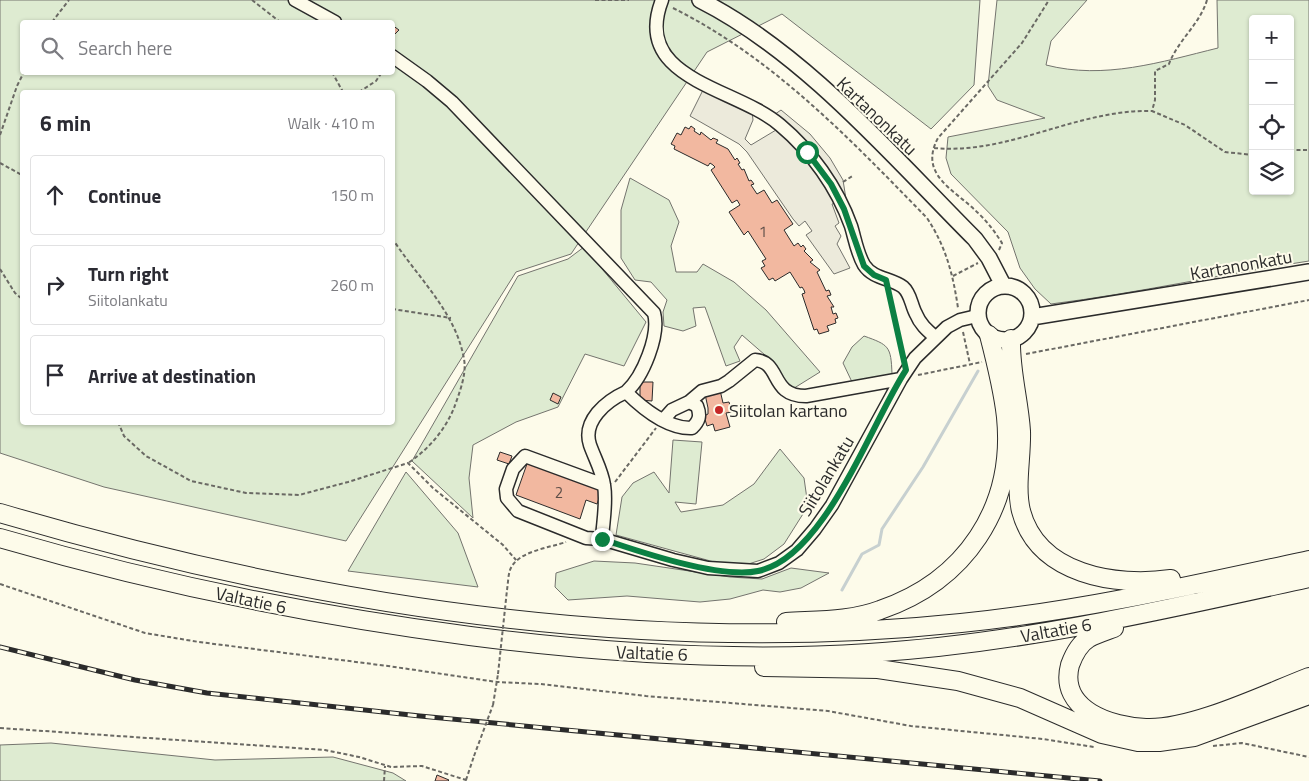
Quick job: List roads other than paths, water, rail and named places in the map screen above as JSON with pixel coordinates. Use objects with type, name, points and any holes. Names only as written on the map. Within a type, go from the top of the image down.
[{"type":"highway","points":[[989,335],[1006,352],[1020,430],[1021,510],[1029,530],[1041,546],[1054,556],[1075,570],[1120,582],[1149,582],[1309,560]]},
{"type":"highway","points":[[573,625],[760,624],[837,619],[878,611],[910,598],[933,584],[957,564],[976,542],[989,520],[998,497],[1006,458],[1006,352]]},
{"type":"highway","name":"Valtatie 6","points":[[0,513],[77,536],[300,588],[406,604],[573,625],[684,632],[796,634],[913,627],[987,620],[1055,612],[1147,595],[1309,560]]},
{"type":"highway","name":"Valtatie 6","points":[[0,538],[92,564],[295,610],[402,627],[542,645],[625,653],[775,656],[869,653],[998,640],[1054,632],[1309,578]]},
{"type":"highway","points":[[1260,588],[1118,627],[1089,638],[1081,644],[1074,655],[1070,668],[1069,678],[1072,695],[1086,710],[1110,722],[1145,728],[1164,728],[1210,714],[1309,677]]},
{"type":"highway","points":[[716,655],[769,668],[878,669],[979,685],[1020,698],[1102,734],[1138,742],[1194,737],[1309,695]]},
{"type":"main road","name":"Kartanonkatu","points":[[700,0],[748,28],[786,56],[825,91],[975,239],[989,258],[1003,285]]},
{"type":"main road","name":"Kartanonkatu","points":[[1032,317],[1086,310],[1309,272]]},
{"type":"main road","points":[[989,335],[983,330],[977,316],[978,304],[992,288],[1003,285],[1013,286],[1028,298],[1032,317],[1025,331],[1006,352]]},
{"type":"street","points":[[296,0],[331,20]]},
{"type":"street","points":[[662,1],[656,31],[659,47],[671,63],[687,74],[778,123],[807,152],[831,184],[844,209],[864,266],[874,275],[902,286],[908,293],[916,315],[923,327],[935,337]]},
{"type":"street","points":[[395,58],[452,102],[654,313],[657,323],[636,383],[626,392],[607,403],[595,417],[589,428],[589,443],[605,491],[602,539]]},
{"type":"street","name":"Siitolankatu","points":[[605,491],[525,456],[513,469],[506,489],[507,498],[518,511],[586,538],[602,539],[673,560],[708,568],[758,571],[779,563],[798,550],[832,505],[904,374],[935,337],[947,326],[960,320],[977,316]]},
{"type":"street","points":[[664,419],[672,410],[689,402],[702,391],[721,386],[756,360],[762,360],[770,366],[784,391],[794,396],[806,396],[904,374]]},
{"type":"street","points":[[626,392],[636,402],[674,426],[692,428],[698,422],[700,414],[698,406],[689,402]]},
{"type":"waterway","points":[[842,590],[862,554],[879,545],[882,529],[923,467],[978,371]]},
{"type":"railway","points":[[0,647],[135,680],[207,693],[420,716],[1100,781]]},
{"type":"place","name":"Siitolan kartano","points":[[719,410]]}]
